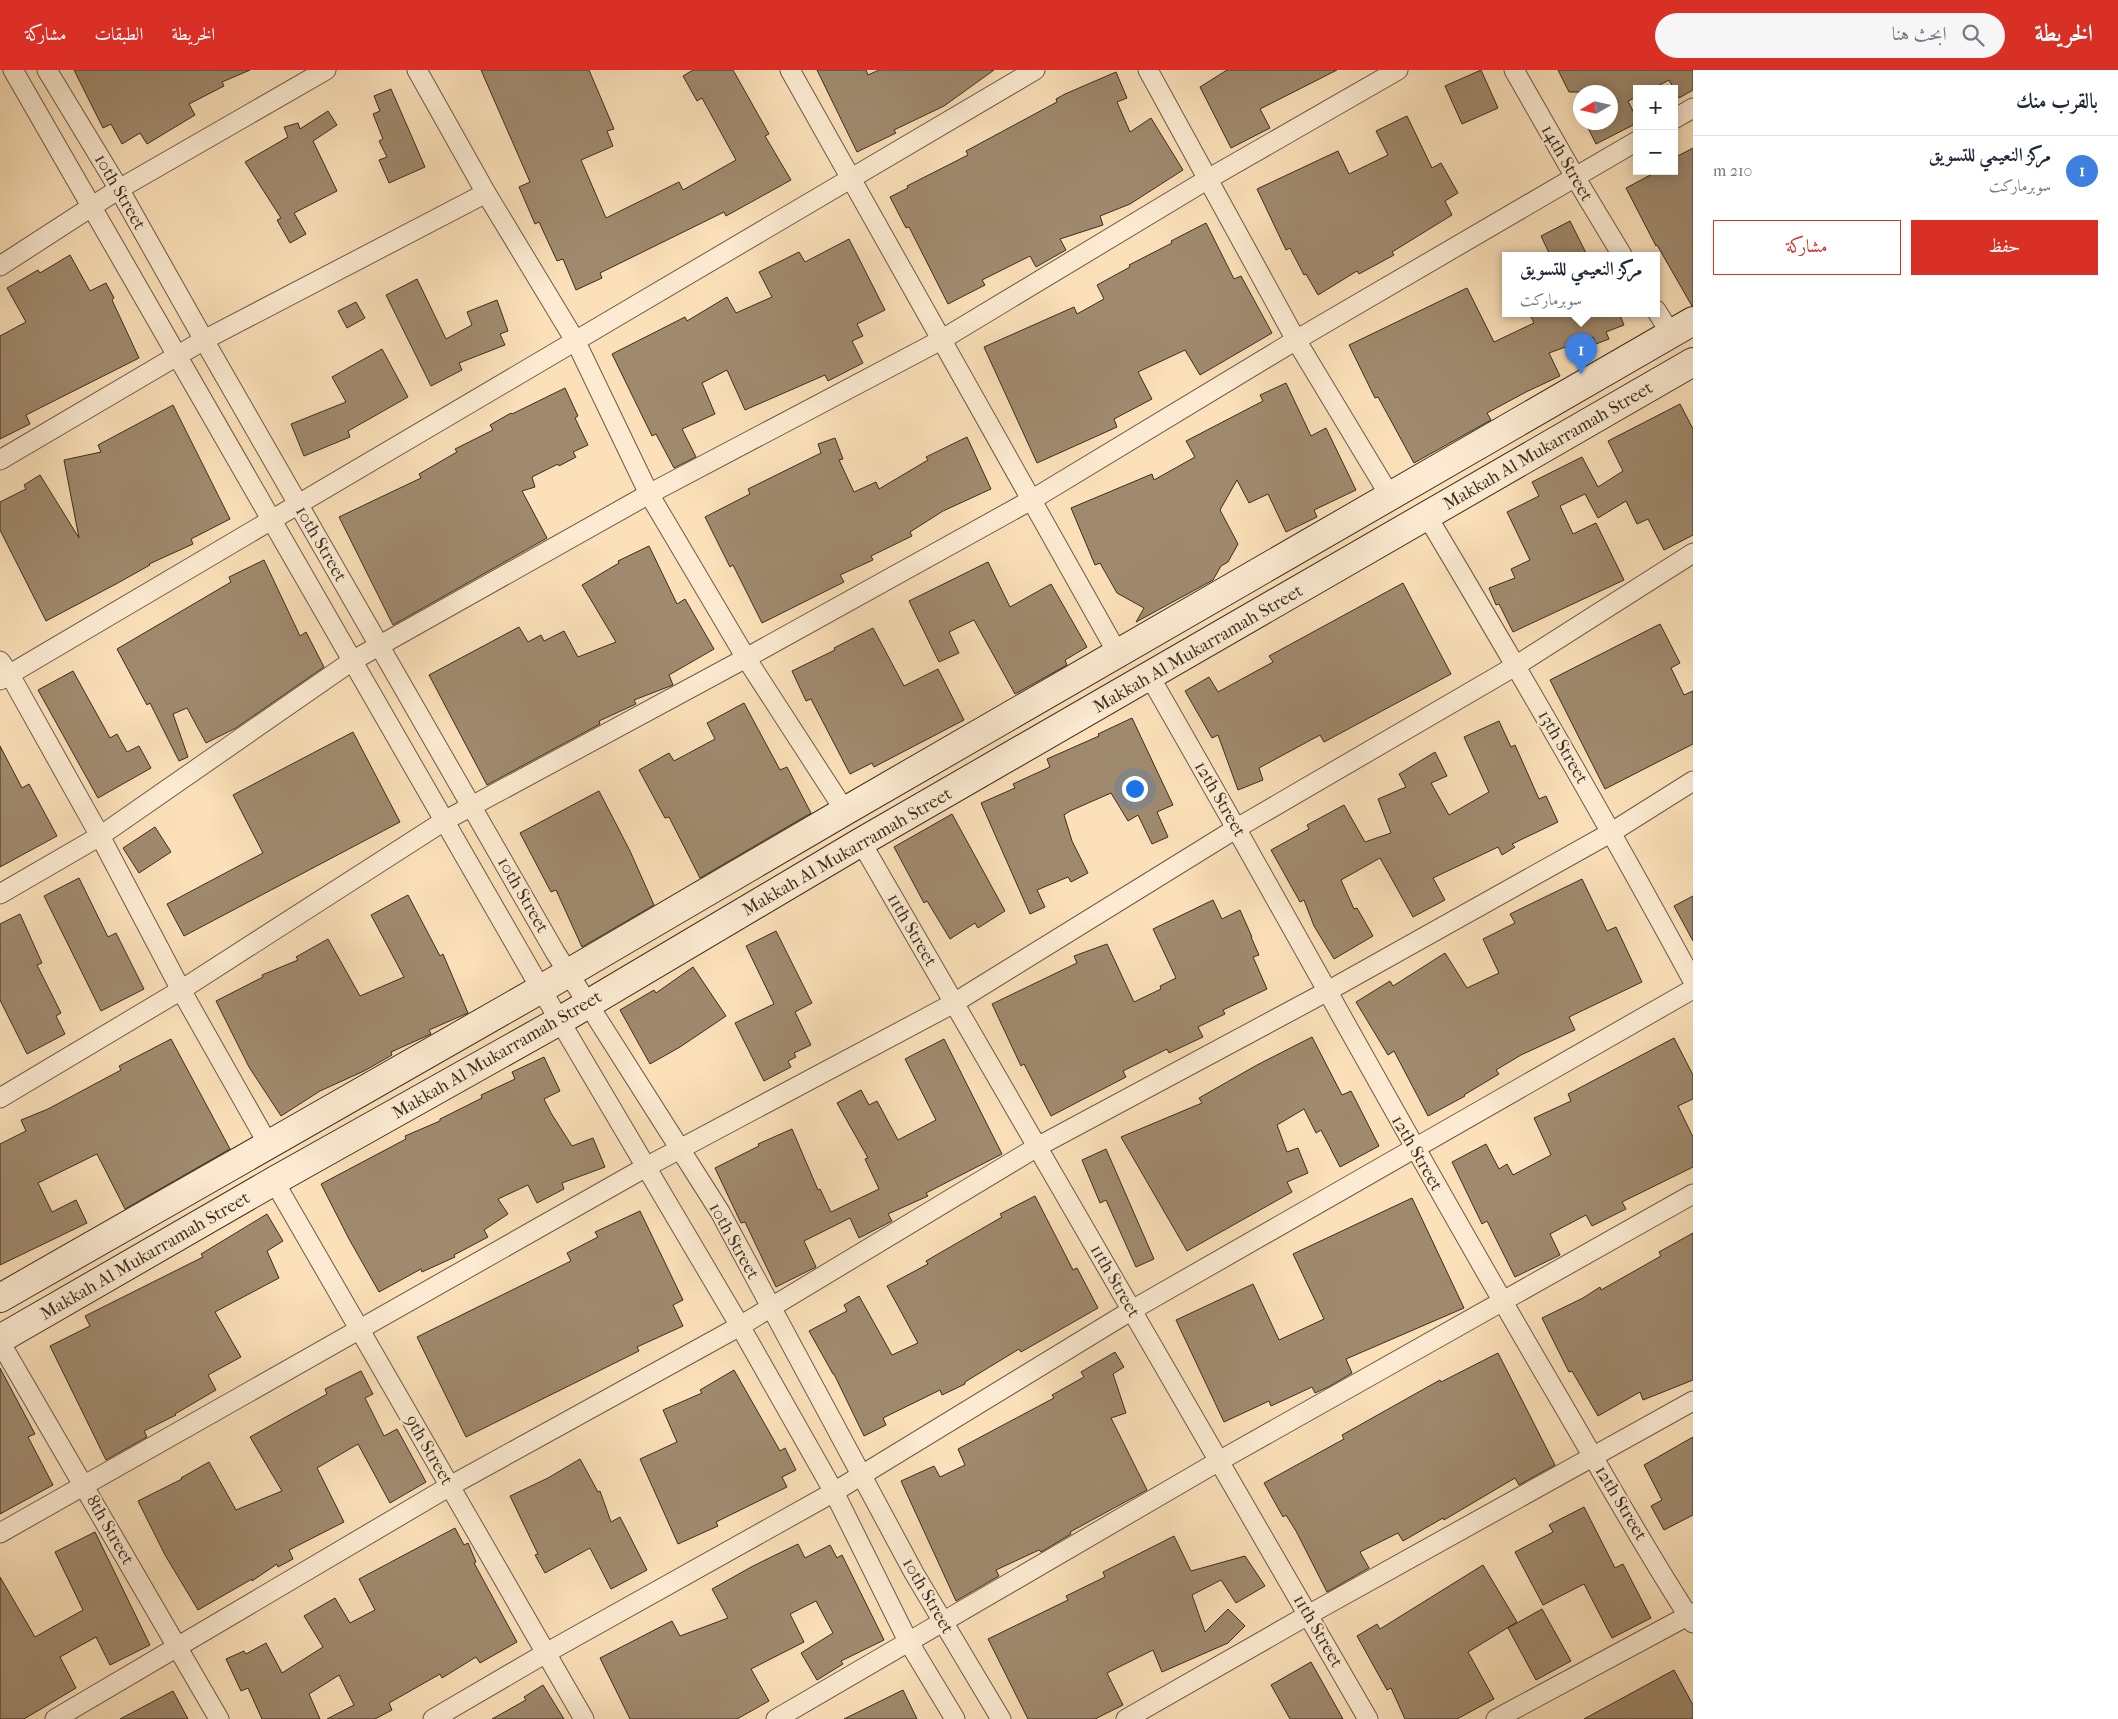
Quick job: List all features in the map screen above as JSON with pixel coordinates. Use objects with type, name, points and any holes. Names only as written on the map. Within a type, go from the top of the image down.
[{"type":"main road","name":"Makkah Al Mukarramah Street","points":[[0,1298],[541,989],[844,811],[1682,328]]},
{"type":"main road","name":"Makkah Al Mukarramah Street","points":[[0,1340],[274,1181],[561,1020],[861,842],[1693,362]]},
{"type":"street","name":"10th Street","points":[[13,70],[541,989],[740,1326],[834,1492],[908,1641],[955,1719]]},
{"type":"street","name":"10th Street","points":[[47,70],[119,189],[298,505],[568,972],[720,1212],[914,1573],[1001,1719]]},
{"type":"street","points":[[0,266],[119,189],[326,70]]},
{"type":"street","points":[[417,70],[486,192],[576,342],[649,494],[746,658],[844,811]]},
{"type":"street","points":[[790,70],[1118,654]]},
{"type":"street","points":[[268,1144],[181,990],[100,836],[3,672],[272,521],[1035,70]]},
{"type":"street","points":[[1148,70],[1296,340],[1390,496]]},
{"type":"street","points":[[0,894],[100,836],[352,661],[649,494],[941,340],[1208,179],[1398,70]]},
{"type":"street","name":"14th Street","points":[[1514,70],[1575,178],[1620,252]]},
{"type":"street","points":[[1678,117],[1693,108]]},
{"type":"street","points":[[0,1098],[181,990],[444,821],[1033,500],[1296,340],[1633,143]]},
{"type":"street","points":[[0,460],[204,340],[486,192]]},
{"type":"street","points":[[1660,313],[1682,328]]},
{"type":"street","name":"13th Street","points":[[1428,516],[1612,832],[1693,981]]},
{"type":"street","points":[[0,1533],[646,1167],[954,1002],[1236,828],[1517,666],[1691,558]]},
{"type":"street","name":"12th Street","points":[[1150,677],[1414,1149],[1502,1302],[1691,1617]]},
{"type":"street","points":[[56,1719],[450,1486],[771,1308],[1037,1147],[1326,992],[1612,832],[1693,781]]},
{"type":"street","name":"11th Street","points":[[861,842],[1368,1719]]},
{"type":"street","points":[[433,1719],[546,1653],[834,1492],[1132,1310],[1693,989]]},
{"type":"street","name":"9th Street","points":[[274,1181],[584,1719]]},
{"type":"street","points":[[776,1719],[1219,1461],[1693,1194]]},
{"type":"street","name":"8th Street","points":[[0,1340],[219,1719]]},
{"type":"street","points":[[1126,1719],[1308,1615],[1594,1458],[1693,1401]]},
{"type":"street","points":[[1496,1719],[1691,1617]]},
{"type":"building","points":[[74,70],[250,70],[222,82],[224,86],[189,104],[195,115],[147,144],[140,133],[122,144],[111,124],[103,128]]},
{"type":"building","points":[[481,70],[589,70],[614,129],[607,131],[613,146],[581,160],[606,218],[679,182],[683,190],[736,160],[702,98],[697,101],[683,76],[693,70],[733,70],[769,134],[765,136],[791,180],[726,216],[724,212],[600,273],[602,278],[576,290],[563,259],[557,261],[539,222],[535,224],[519,187],[530,182]]},
{"type":"building","points":[[817,70],[866,70],[868,75],[879,70],[994,70],[944,106],[894,130],[896,133],[857,152]]},
{"type":"building","points":[[1227,70],[1337,70],[1260,109],[1270,128],[1231,148],[1200,87]]},
{"type":"building","points":[[1481,70],[1498,108],[1462,124],[1445,86]]},
{"type":"building","points":[[1558,70],[1693,70],[1693,90],[1679,98],[1678,85],[1672,85],[1669,80],[1660,85],[1633,85],[1633,99],[1628,101],[1633,111],[1633,125],[1596,144],[1589,130],[1618,130],[1618,85],[1573,85],[1573,92],[1569,92]]},
{"type":"building","points":[[1116,72],[1127,98],[1117,102],[1130,132],[1151,118],[1183,170],[1130,204],[1100,216],[1103,225],[1060,239],[1066,250],[1036,267],[1030,256],[982,280],[985,285],[948,304],[909,227],[906,228],[890,197],[908,188],[907,186],[968,155],[966,151],[1057,102],[1056,99],[1065,94]]},
{"type":"building","points":[[391,89],[425,167],[389,183],[379,160],[387,157],[379,141],[383,139],[373,114],[380,111],[374,96]]},
{"type":"building","points":[[328,111],[337,125],[313,141],[337,191],[294,213],[306,234],[290,243],[277,220],[281,218],[245,162],[288,137],[284,127],[298,123],[300,129]]},
{"type":"building","points":[[1407,116],[1432,168],[1441,163],[1458,193],[1445,201],[1452,215],[1392,252],[1394,255],[1359,274],[1357,271],[1318,295],[1306,274],[1304,275],[1290,248],[1286,250],[1257,189],[1338,151],[1349,174],[1388,155],[1376,131]]},
{"type":"building","points":[[1693,148],[1692,306],[1656,246],[1626,188],[1650,175],[1678,175],[1678,156]]},
{"type":"building","points":[[1570,221],[1586,252],[1549,252],[1541,236]]},
{"type":"building","points":[[1206,223],[1234,279],[1241,276],[1272,333],[1200,375],[1185,350],[1138,372],[1152,399],[1114,419],[1117,427],[1037,463],[984,347],[1074,307],[1077,314],[1104,299],[1097,285],[1130,267],[1129,265],[1172,243],[1171,241]]},
{"type":"building","points":[[849,239],[885,310],[857,324],[863,336],[852,341],[863,363],[828,381],[825,375],[745,410],[727,370],[702,383],[715,414],[682,429],[696,457],[674,468],[656,434],[652,436],[612,354],[685,317],[687,321],[727,297],[736,313],[772,297],[759,272],[799,252],[805,262]]},
{"type":"building","points":[[70,255],[90,291],[106,283],[139,358],[26,415],[30,424],[0,439],[0,336],[26,322],[7,288],[38,270],[40,273]]},
{"type":"building","points":[[417,279],[446,339],[472,325],[467,312],[497,300],[508,331],[500,334],[505,345],[459,363],[462,370],[431,386],[386,295]]},
{"type":"building","points":[[1467,288],[1494,342],[1534,323],[1531,317],[1621,317],[1624,325],[1606,332],[1609,339],[1596,344],[1593,337],[1549,353],[1560,376],[1487,413],[1491,420],[1414,463],[1378,397],[1375,398],[1349,345]]},
{"type":"building","points":[[356,302],[365,318],[347,328],[338,311]]},
{"type":"building","points":[[382,349],[408,397],[348,431],[350,437],[304,456],[291,424],[346,402],[332,377]]},
{"type":"building","points":[[1286,383],[1311,436],[1326,428],[1356,490],[1314,510],[1317,517],[1286,532],[1268,494],[1249,503],[1237,480],[1220,510],[1238,544],[1228,562],[1221,566],[1213,580],[1136,622],[1144,608],[1117,593],[1100,563],[1095,565],[1071,508],[1152,474],[1154,480],[1195,457],[1186,441],[1263,401],[1260,395]]},
{"type":"building","points":[[565,388],[578,416],[575,418],[588,445],[573,452],[576,457],[532,477],[535,487],[522,491],[547,538],[393,625],[339,517],[421,478],[419,474],[457,452],[455,449],[493,430],[490,425]]},
{"type":"building","points":[[1680,404],[1693,429],[1693,535],[1664,550],[1648,519],[1637,524],[1626,501],[1598,518],[1585,494],[1560,506],[1573,534],[1596,523],[1624,580],[1513,632],[1499,604],[1496,605],[1489,588],[1515,578],[1511,569],[1530,560],[1507,512],[1539,496],[1532,482],[1582,457],[1598,487],[1623,471],[1608,441]]},
{"type":"building","points":[[173,405],[230,519],[191,539],[193,544],[149,564],[116,584],[46,621],[0,530],[0,502],[26,489],[24,485],[40,475],[79,538],[64,460],[101,452],[98,445]]},
{"type":"building","points":[[967,437],[991,489],[943,511],[910,532],[912,536],[871,556],[873,560],[840,575],[844,582],[762,623],[733,565],[730,567],[705,517],[750,494],[748,489],[821,453],[818,444],[835,438],[843,459],[839,460],[854,492],[876,482],[879,489],[928,460],[926,457]]},
{"type":"building","points":[[649,546],[677,604],[685,599],[714,649],[669,675],[673,685],[634,700],[636,704],[599,721],[600,724],[487,785],[429,675],[519,627],[528,642],[541,635],[544,641],[564,631],[578,657],[616,642],[582,585],[619,563],[618,561]]},
{"type":"building","points":[[264,560],[300,636],[306,632],[324,667],[236,728],[206,743],[187,708],[173,714],[188,757],[179,761],[150,703],[147,705],[117,649],[231,582],[229,577]]},
{"type":"building","points":[[988,562],[1010,607],[1051,584],[1087,647],[1065,660],[1067,665],[1015,694],[974,620],[949,632],[959,653],[939,662],[909,601]]},
{"type":"building","points":[[1403,583],[1451,674],[1324,742],[1320,735],[1259,768],[1263,780],[1238,790],[1218,735],[1212,738],[1185,691],[1209,677],[1218,692],[1273,662],[1269,656]]},
{"type":"building","points":[[1660,624],[1680,663],[1671,668],[1684,695],[1693,691],[1693,744],[1605,789],[1550,680]]},
{"type":"building","points":[[873,628],[904,686],[938,669],[964,720],[874,767],[872,763],[850,774],[811,699],[806,701],[792,671],[835,650],[834,648]]},
{"type":"building","points":[[73,671],[110,738],[117,734],[127,752],[139,746],[151,768],[98,798],[38,690]]},
{"type":"building","points":[[744,703],[780,770],[787,767],[811,813],[700,878],[669,817],[665,818],[639,770],[669,753],[674,761],[715,739],[707,723]]},
{"type":"building","points":[[1132,718],[1173,805],[1157,812],[1168,837],[1152,844],[1138,815],[1128,821],[1111,793],[1070,811],[1064,815],[1072,841],[1088,873],[1071,882],[1068,877],[1037,890],[1045,907],[1030,914],[981,803],[1015,788],[1013,784],[1050,767],[1047,759],[1099,736],[1098,734]]},
{"type":"building","points":[[1499,721],[1511,747],[1515,745],[1539,799],[1546,796],[1558,822],[1512,844],[1515,847],[1502,855],[1498,847],[1433,878],[1445,900],[1413,917],[1380,858],[1341,880],[1354,909],[1357,908],[1373,936],[1334,959],[1314,926],[1304,900],[1300,902],[1271,850],[1309,829],[1307,825],[1344,805],[1365,842],[1391,833],[1378,799],[1406,787],[1399,774],[1435,752],[1447,776],[1431,783],[1449,815],[1489,792],[1464,737]]},
{"type":"building","points":[[353,732],[400,822],[184,936],[167,904],[263,853],[233,795]]},
{"type":"building","points":[[0,746],[22,788],[29,784],[57,836],[0,867]]},
{"type":"building","points":[[599,791],[630,851],[654,905],[582,947],[556,890],[551,892],[520,833]]},
{"type":"building","points":[[952,814],[1005,911],[978,928],[975,923],[950,939],[927,901],[924,903],[894,847]]},
{"type":"building","points":[[155,827],[171,852],[139,873],[123,848]]},
{"type":"building","points":[[79,878],[108,937],[116,933],[144,989],[101,1011],[44,896]]},
{"type":"building","points":[[1582,879],[1607,931],[1616,927],[1642,982],[1569,1017],[1575,1030],[1521,1055],[1496,1070],[1499,1074],[1465,1096],[1428,1116],[1394,1051],[1388,1055],[1356,1002],[1390,981],[1393,986],[1445,953],[1467,988],[1499,973],[1483,939],[1515,923],[1510,914]]},
{"type":"building","points":[[408,895],[440,956],[443,954],[468,1013],[429,1030],[431,1034],[391,1052],[392,1055],[364,1071],[320,1091],[281,1116],[249,1067],[216,1001],[263,977],[262,975],[298,960],[296,957],[328,939],[360,996],[404,977],[371,915]]},
{"type":"building","points":[[1693,896],[1693,941],[1674,906]]},
{"type":"building","points":[[1213,900],[1222,919],[1240,910],[1259,955],[1253,957],[1267,989],[1223,1010],[1225,1014],[1198,1027],[1203,1037],[1169,1053],[1167,1049],[1123,1071],[1126,1077],[1051,1116],[1024,1064],[1021,1066],[992,1004],[1077,963],[1074,956],[1107,944],[1134,1002],[1161,989],[1160,986],[1176,978],[1153,929]]},
{"type":"building","points":[[20,914],[42,963],[37,965],[61,1013],[56,1016],[65,1034],[27,1054],[0,1000],[0,924]]},
{"type":"building","points":[[776,931],[812,1003],[795,1012],[811,1045],[794,1053],[796,1057],[788,1061],[791,1067],[764,1081],[735,1023],[774,1004],[746,946]]},
{"type":"building","points":[[693,967],[726,1016],[680,1047],[650,1064],[620,1010],[654,990],[656,993]]},
{"type":"building","points":[[1312,1037],[1342,1095],[1351,1091],[1379,1146],[1340,1167],[1321,1130],[1316,1133],[1304,1109],[1277,1125],[1287,1152],[1298,1148],[1308,1173],[1287,1182],[1292,1192],[1187,1251],[1121,1137],[1202,1103],[1199,1098]]},
{"type":"building","points":[[1674,1038],[1693,1075],[1693,1099],[1678,1106],[1693,1137],[1693,1167],[1622,1202],[1626,1209],[1592,1226],[1586,1215],[1550,1234],[1560,1255],[1515,1277],[1487,1221],[1482,1224],[1452,1162],[1486,1144],[1499,1169],[1507,1164],[1513,1175],[1551,1155],[1534,1118],[1571,1101],[1568,1094]]},
{"type":"building","points":[[171,1039],[230,1149],[125,1209],[97,1154],[38,1183],[52,1212],[76,1200],[87,1223],[0,1265],[0,1144],[26,1131],[21,1120],[48,1109],[121,1070],[119,1066]]},
{"type":"building","points":[[944,1039],[1002,1154],[926,1193],[928,1196],[888,1214],[892,1221],[859,1238],[850,1218],[804,1241],[816,1267],[776,1287],[745,1222],[741,1223],[715,1168],[759,1146],[758,1144],[792,1129],[818,1190],[820,1189],[831,1212],[879,1189],[865,1159],[868,1158],[837,1103],[861,1090],[869,1105],[877,1101],[898,1140],[936,1120],[905,1059]]},
{"type":"building","points":[[544,1057],[560,1091],[544,1099],[551,1113],[572,1146],[593,1138],[605,1167],[562,1183],[564,1189],[537,1203],[528,1185],[498,1199],[508,1214],[484,1230],[488,1237],[454,1255],[455,1257],[422,1272],[421,1269],[379,1292],[321,1184],[406,1139],[405,1136],[440,1121],[440,1119],[482,1098],[481,1095],[515,1079],[512,1072]]},
{"type":"building","points":[[1106,1149],[1154,1259],[1136,1267],[1106,1200],[1100,1203],[1082,1160]]},
{"type":"building","points":[[1035,1196],[1073,1270],[1077,1268],[1098,1308],[1021,1352],[1019,1349],[965,1382],[965,1384],[942,1395],[940,1390],[883,1418],[886,1425],[864,1436],[834,1374],[809,1331],[847,1311],[844,1305],[859,1296],[892,1355],[918,1343],[887,1286],[928,1264],[926,1261],[1002,1217],[1000,1214]]},
{"type":"building","points":[[1412,1198],[1464,1308],[1346,1359],[1352,1373],[1330,1386],[1315,1393],[1312,1387],[1271,1406],[1269,1401],[1224,1422],[1176,1320],[1253,1284],[1279,1340],[1324,1319],[1293,1254]]},
{"type":"building","points":[[640,1211],[683,1300],[673,1305],[683,1326],[637,1347],[639,1351],[466,1437],[417,1337],[571,1261],[567,1253],[598,1237],[595,1232]]},
{"type":"building","points":[[267,1214],[283,1241],[267,1251],[279,1278],[215,1312],[241,1357],[208,1375],[216,1390],[176,1415],[144,1431],[147,1437],[106,1460],[50,1346],[90,1326],[85,1316],[203,1257],[201,1254]]},
{"type":"building","points":[[1693,1233],[1693,1380],[1643,1400],[1640,1392],[1598,1416],[1572,1371],[1569,1372],[1542,1318],[1583,1298],[1600,1287],[1601,1290],[1661,1256],[1659,1252]]},
{"type":"building","points":[[1115,1352],[1124,1367],[1113,1374],[1126,1413],[1111,1418],[1147,1490],[1070,1532],[1071,1534],[1041,1552],[1039,1550],[996,1570],[999,1576],[956,1601],[901,1481],[934,1466],[940,1477],[965,1465],[958,1449],[1054,1398],[1052,1395],[1084,1377],[1081,1372]]},
{"type":"building","points":[[1498,1353],[1555,1465],[1519,1485],[1515,1478],[1444,1520],[1443,1518],[1403,1541],[1398,1533],[1360,1552],[1369,1568],[1327,1592],[1296,1531],[1286,1515],[1283,1517],[1264,1483],[1344,1439],[1342,1435],[1440,1380],[1441,1382]]},
{"type":"building","points":[[0,1368],[35,1434],[28,1437],[53,1485],[0,1514]]},
{"type":"building","points":[[734,1370],[780,1451],[785,1448],[796,1470],[782,1477],[787,1487],[716,1522],[718,1526],[678,1544],[640,1459],[677,1442],[663,1410],[702,1393],[700,1390]]},
{"type":"building","points":[[361,1371],[373,1394],[365,1398],[384,1436],[397,1429],[426,1482],[390,1503],[358,1444],[317,1468],[344,1522],[289,1550],[293,1559],[278,1567],[277,1564],[252,1581],[252,1579],[198,1610],[165,1555],[138,1501],[182,1479],[209,1462],[236,1510],[282,1491],[250,1437],[327,1394],[325,1389]]},
{"type":"building","points":[[1693,1437],[1693,1515],[1664,1530],[1651,1506],[1662,1500],[1644,1465]]},
{"type":"building","points":[[580,1459],[598,1492],[600,1491],[611,1522],[620,1517],[647,1570],[611,1589],[590,1548],[545,1573],[535,1555],[538,1554],[510,1496],[548,1478]]},
{"type":"building","points":[[1584,1507],[1615,1568],[1623,1564],[1651,1618],[1612,1638],[1584,1584],[1543,1605],[1515,1552],[1553,1532],[1549,1525]]},
{"type":"building","points":[[455,1528],[464,1545],[468,1543],[476,1562],[474,1563],[517,1642],[480,1663],[476,1657],[442,1678],[440,1674],[389,1703],[392,1710],[375,1719],[327,1719],[354,1705],[339,1675],[309,1694],[320,1719],[262,1719],[248,1688],[241,1691],[226,1659],[244,1651],[246,1654],[266,1643],[282,1673],[323,1647],[304,1616],[335,1598],[350,1623],[375,1610],[359,1579]]},
{"type":"building","points":[[95,1532],[150,1645],[110,1665],[96,1637],[60,1657],[76,1688],[24,1719],[0,1719],[0,1577],[35,1637],[83,1610],[55,1552]]},
{"type":"building","points":[[1174,1536],[1191,1571],[1245,1556],[1265,1586],[1236,1603],[1221,1580],[1192,1595],[1205,1632],[1228,1609],[1245,1626],[1228,1643],[1162,1672],[1153,1650],[1107,1673],[1123,1705],[1095,1719],[1028,1719],[988,1639],[1068,1600],[1066,1596],[1105,1577],[1103,1572]]},
{"type":"building","points":[[798,1544],[805,1558],[830,1545],[837,1558],[842,1555],[884,1640],[841,1661],[843,1664],[817,1680],[801,1653],[833,1633],[816,1601],[790,1614],[804,1642],[751,1669],[769,1701],[737,1719],[630,1719],[600,1658],[672,1621],[680,1636],[728,1618],[712,1589]]},
{"type":"building","points":[[1483,1565],[1517,1622],[1468,1652],[1494,1699],[1457,1719],[1405,1719],[1391,1688],[1387,1690],[1357,1636],[1377,1624],[1380,1629]]},
{"type":"building","points":[[1542,1609],[1571,1661],[1536,1680],[1508,1628]]},
{"type":"building","points":[[1311,1662],[1343,1719],[1290,1719],[1271,1685]]},
{"type":"building","points":[[1674,1670],[1693,1705],[1693,1719],[1584,1719]]},
{"type":"building","points":[[543,1685],[564,1719],[492,1719],[526,1700],[524,1697]]},
{"type":"building","points":[[903,1690],[917,1719],[844,1719]]},
{"type":"building","points":[[173,1691],[188,1719],[120,1719]]},
{"type":"place","name":"مركز النعيمي للتسويق","points":[[1581,374]]}]
